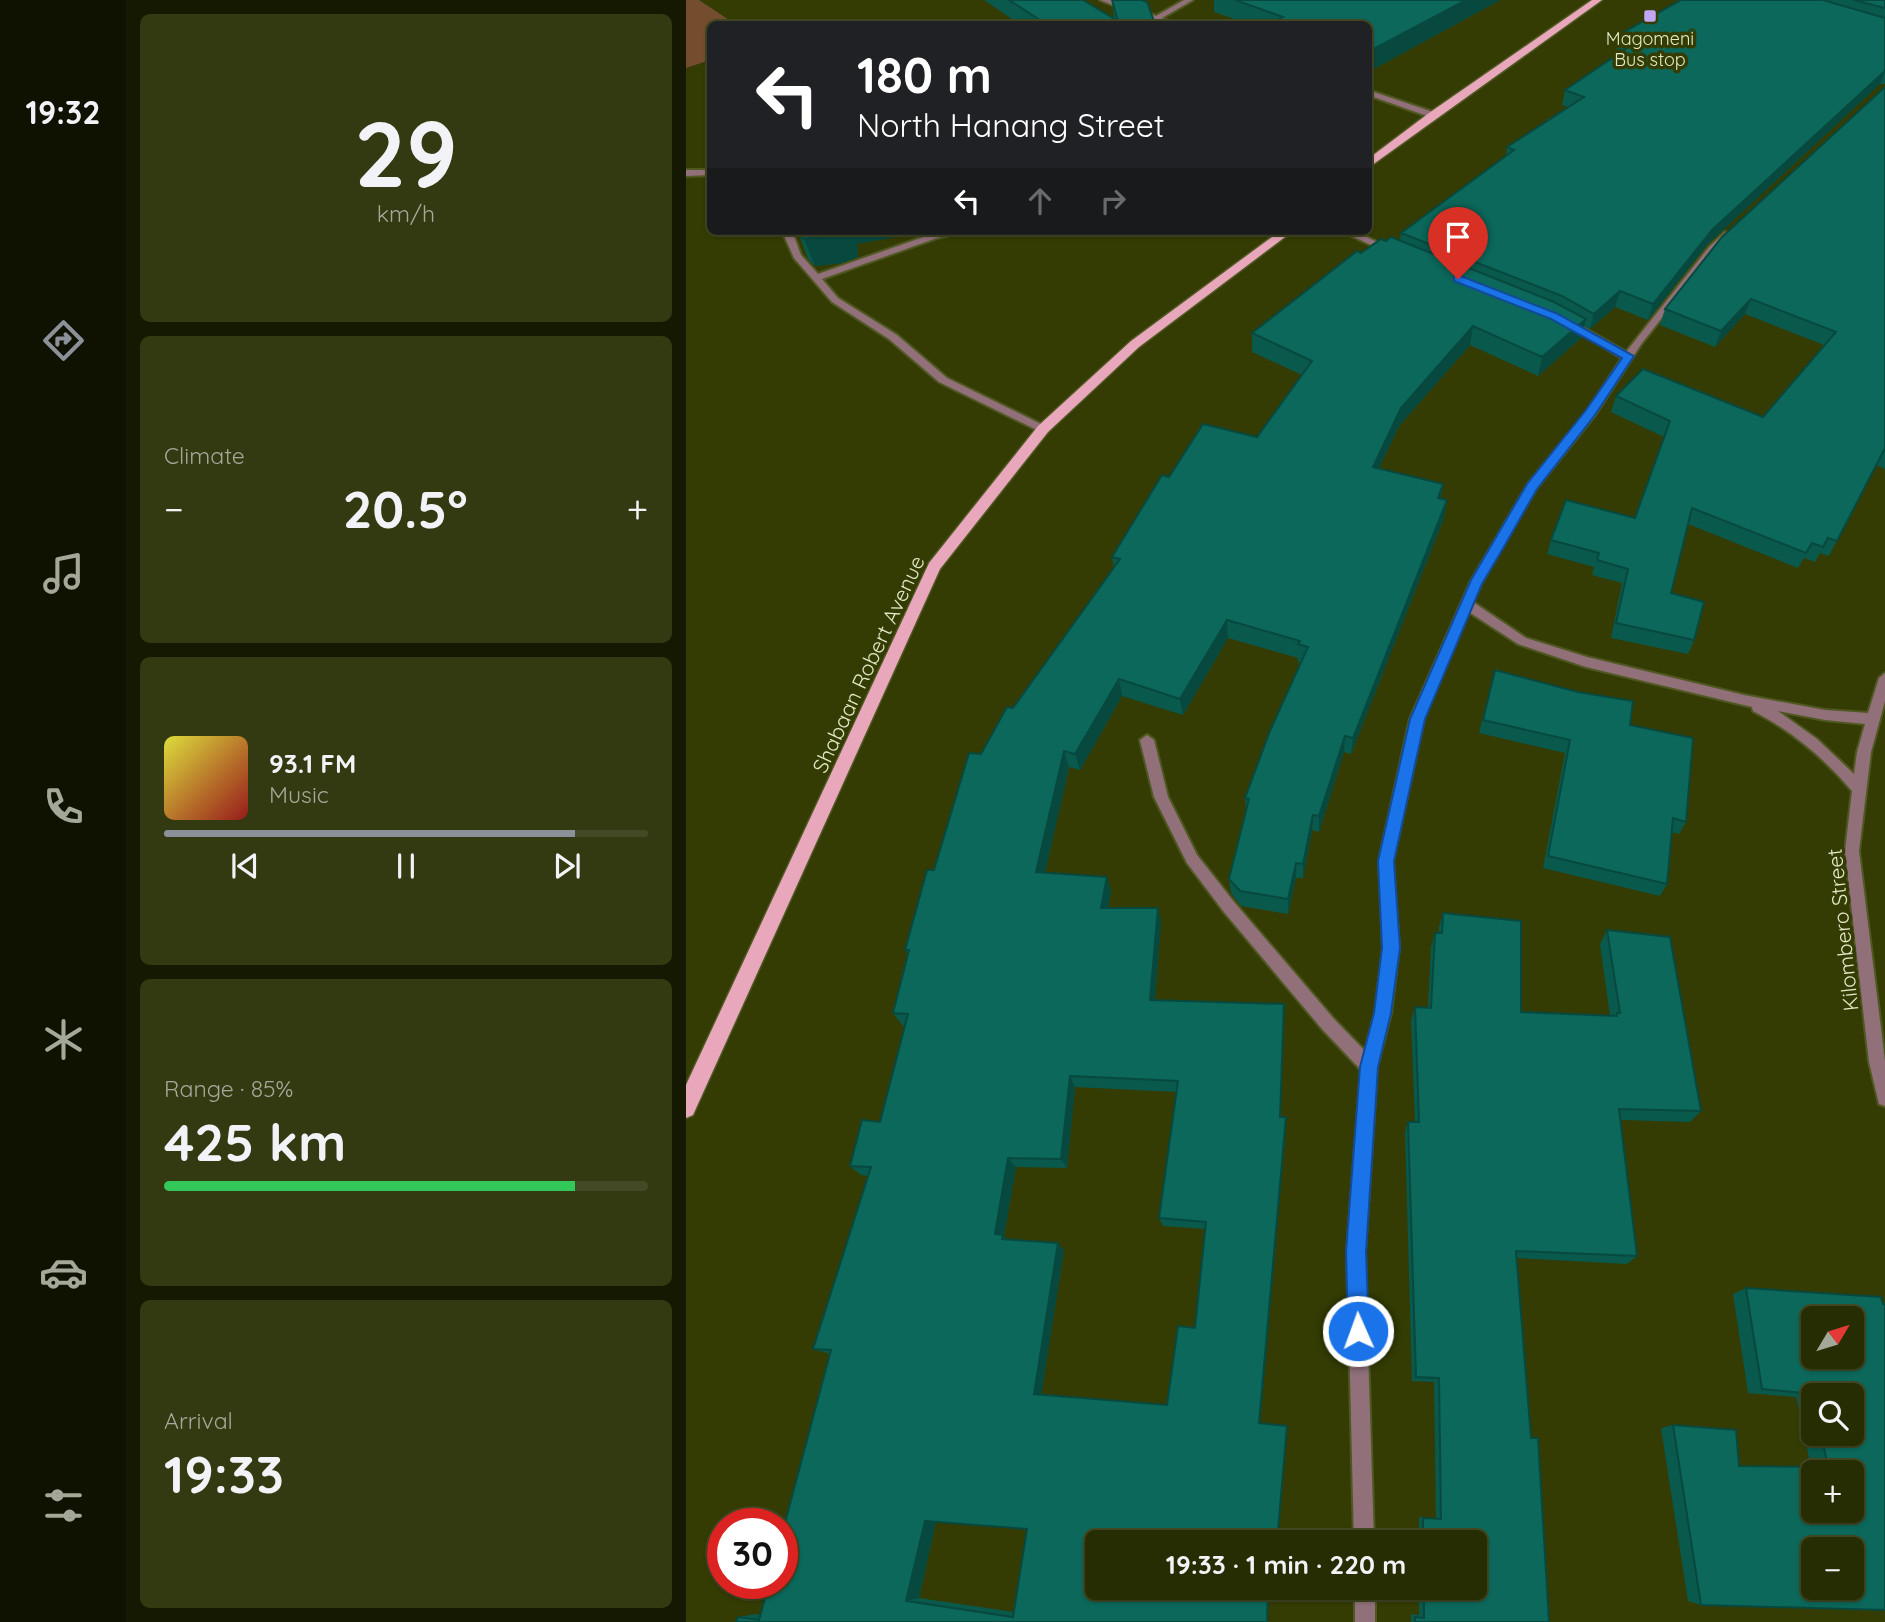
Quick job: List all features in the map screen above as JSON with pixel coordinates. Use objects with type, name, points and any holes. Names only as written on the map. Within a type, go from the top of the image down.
[{"type":"main road","points":[[1372,162],[1433,115],[1598,0]]},
{"type":"main road","name":"Shabaan Robert Avenue","points":[[686,1108],[934,566],[1043,429],[1135,344],[1282,235]]},
{"type":"street","points":[[1104,0],[1162,21]]},
{"type":"street","points":[[1156,19],[1189,0]]},
{"type":"street","points":[[1372,93],[1433,115]]},
{"type":"street","points":[[686,173],[707,173]]},
{"type":"street","points":[[1364,1530],[1356,1252],[1369,1067],[1382,1013],[1391,948],[1386,861],[1417,719],[1475,584],[1532,487],[1591,413],[1629,356],[1712,249],[1742,222]]},
{"type":"street","points":[[789,235],[797,256],[806,268],[818,277],[835,300],[894,337],[943,380],[1043,429]]},
{"type":"street","points":[[818,277],[939,235]]},
{"type":"street","points":[[1355,235],[1396,253]]},
{"type":"street","points":[[1555,316],[1629,356]]},
{"type":"street","points":[[1467,604],[1522,641],[1586,662],[1744,700],[1825,715],[1873,719]]},
{"type":"street","name":"Kilombero Street","points":[[1885,678],[1864,752],[1852,851],[1877,1062],[1885,1098]]},
{"type":"street","points":[[1744,700],[1777,716],[1806,736],[1837,763],[1859,789]]},
{"type":"street","points":[[1147,740],[1161,797],[1192,859],[1311,1004],[1369,1067]]},
{"type":"street","points":[[1365,1600],[1365,1622]]},
{"type":"shaded area","points":[[686,0],[699,0],[730,21],[707,21],[707,61],[686,68]]},
{"type":"building","points":[[1009,0],[1083,0],[1118,21],[1041,21]]},
{"type":"building","points":[[1112,0],[1141,0],[1147,2],[1154,21],[1118,21]]},
{"type":"building","points":[[1235,0],[1466,0],[1372,50],[1372,21],[1276,21],[1283,17]]},
{"type":"building","points":[[1681,0],[1823,0],[1885,18],[1885,71],[1712,230],[1653,304],[1620,291],[1594,314],[1562,296],[1401,233],[1514,150],[1507,147],[1584,97],[1565,90],[1639,40],[1619,35]]},
{"type":"building","points":[[1854,0],[1885,0],[1885,8]]},
{"type":"building","points":[[1885,87],[1885,450],[1837,541],[1828,538],[1823,547],[1812,543],[1806,553],[1692,508],[1671,593],[1704,602],[1694,640],[1616,623],[1628,569],[1597,560],[1599,553],[1551,540],[1566,500],[1635,518],[1670,421],[1616,396],[1643,369],[1763,417],[1836,332],[1751,299],[1721,331],[1665,309],[1722,237]]},
{"type":"building","points":[[801,235],[832,235],[804,239]]},
{"type":"building","points":[[1391,237],[1554,302],[1586,319],[1542,357],[1473,326],[1401,408],[1373,467],[1443,484],[1438,498],[1447,500],[1353,738],[1345,736],[1319,816],[1313,815],[1303,864],[1296,863],[1288,899],[1240,891],[1229,879],[1249,799],[1245,798],[1270,731],[1308,647],[1298,644],[1300,641],[1227,620],[1180,699],[1119,679],[1075,754],[1064,751],[1036,872],[1107,877],[1101,908],[1158,908],[1150,1000],[1284,1004],[1280,1117],[1286,1117],[1259,1423],[1287,1426],[1278,1530],[1085,1530],[1085,1600],[1268,1600],[1267,1622],[736,1622],[738,1617],[759,1620],[765,1599],[798,1599],[798,1508],[789,1508],[831,1350],[813,1349],[871,1167],[850,1166],[862,1120],[880,1122],[908,1014],[893,1013],[909,950],[905,950],[927,870],[934,870],[969,753],[981,754],[1007,707],[1013,708],[1120,559],[1112,557],[1162,475],[1169,477],[1203,424],[1257,437],[1312,361],[1252,333],[1357,251],[1361,253],[1381,239],[1386,241]],"holes":[[[1070,1076],[1178,1081],[1159,1218],[1206,1222],[1195,1328],[1178,1326],[1167,1405],[1034,1394],[1058,1243],[1002,1239],[1003,1235],[995,1234],[1008,1158],[1061,1159]],[[925,1521],[1027,1529],[1013,1617],[906,1601]]]},
{"type":"building","points":[[1495,670],[1578,692],[1633,701],[1630,725],[1693,738],[1686,822],[1673,818],[1667,884],[1548,856],[1570,740],[1483,720]]},
{"type":"building","points":[[1443,913],[1521,921],[1521,1012],[1617,1016],[1617,1013],[1620,1013],[1607,930],[1670,937],[1701,1111],[1619,1109],[1637,1256],[1516,1251],[1531,1438],[1538,1438],[1549,1622],[1415,1622],[1415,1617],[1424,1618],[1424,1600],[1487,1600],[1487,1530],[1423,1530],[1423,1518],[1441,1519],[1439,1378],[1416,1377],[1408,1122],[1419,1122],[1415,1007],[1431,1008],[1435,933],[1442,933]]},
{"type":"building","points":[[1746,1288],[1881,1297],[1885,1304],[1885,1610],[1701,1605],[1673,1425],[1736,1430],[1739,1466],[1801,1467],[1801,1523],[1864,1523],[1864,1460],[1827,1460],[1824,1446],[1864,1446],[1864,1383],[1801,1383],[1801,1393],[1762,1389]]},
{"type":"place","name":"Magomeni Bus stop","points":[[1650,16]]},
{"type":"route","points":[[1358,1331],[1356,1252],[1369,1067],[1382,1013],[1391,948],[1386,861],[1417,719],[1475,584],[1532,487],[1591,413],[1629,356],[1555,316],[1458,279]]}]
